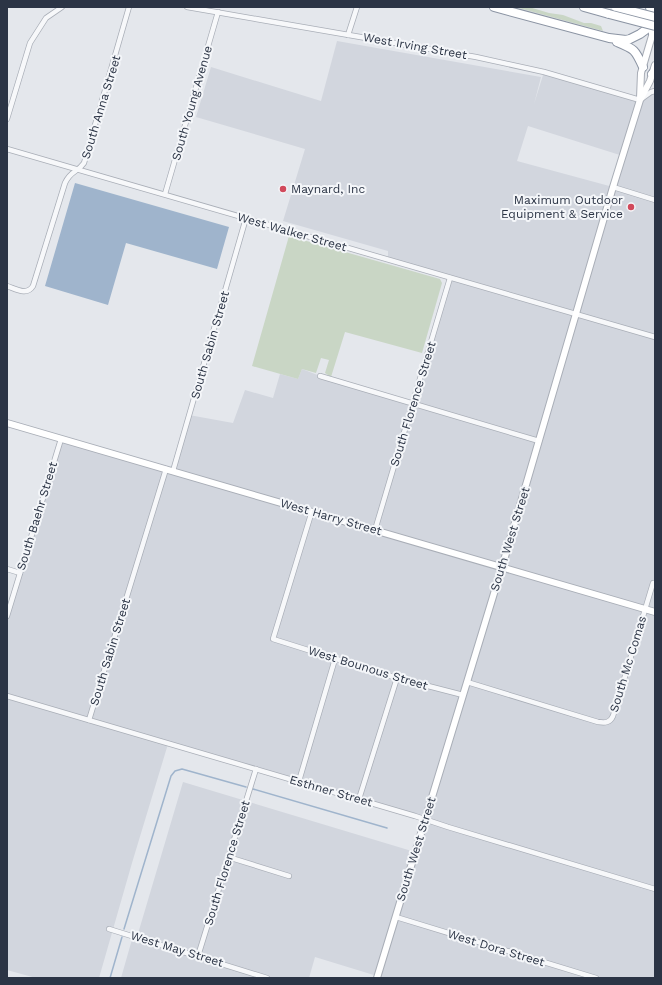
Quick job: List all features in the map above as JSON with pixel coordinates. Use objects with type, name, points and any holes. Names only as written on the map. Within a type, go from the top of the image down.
[{"type":"highway","points":[[494,7],[609,38],[634,50],[638,54],[643,67]]},
{"type":"highway","points":[[584,7],[609,14],[652,30]]},
{"type":"highway","points":[[616,7],[653,12],[651,18],[652,30]]},
{"type":"highway","points":[[609,38],[626,40],[652,30],[655,23]]},
{"type":"main road","name":"South West Street","points":[[640,100],[641,73],[652,30]]},
{"type":"main road","name":"South West Street","points":[[377,978],[502,567],[613,187],[640,100],[654,72],[655,65]]},
{"type":"main road","name":"West Harry Street","points":[[7,423],[655,612]]},
{"type":"street","points":[[7,119],[30,43],[46,18],[62,7]]},
{"type":"street","name":"South Anna Street","points":[[7,286],[25,292],[31,290],[33,286],[65,182],[69,174],[81,168],[84,163],[129,7]]},
{"type":"street","name":"West Irving Street","points":[[187,7],[476,57],[544,72],[640,100]]},
{"type":"street","points":[[348,35],[356,7]]},
{"type":"street","name":"South Young Avenue","points":[[165,194],[218,12]]},
{"type":"street","points":[[640,100],[651,92],[655,91]]},
{"type":"street","name":"West Walker Street","points":[[7,149],[655,337]]},
{"type":"street","points":[[613,187],[655,200]]},
{"type":"street","name":"South Sabin Street","points":[[173,471],[246,218]]},
{"type":"street","name":"South Florence Street","points":[[375,530],[450,278]]},
{"type":"street","points":[[320,376],[539,441]]},
{"type":"street","name":"South Baehr Street","points":[[7,616],[61,439]]},
{"type":"street","name":"South Sabin Street","points":[[89,720],[166,469]]},
{"type":"street","name":"West Bounous Street","points":[[312,511],[273,639],[397,678],[463,695]]},
{"type":"street","points":[[7,569],[20,573]]},
{"type":"street","name":"South Mc Comas","points":[[467,682],[598,722],[609,722],[612,720],[653,583]]},
{"type":"street","points":[[299,782],[335,659]]},
{"type":"street","points":[[359,799],[397,678]]},
{"type":"street","name":"Esthner Street","points":[[7,696],[359,799],[456,830],[655,889]]},
{"type":"street","name":"South Florence Street","points":[[198,956],[256,769]]},
{"type":"street","points":[[228,857],[289,876]]},
{"type":"street","name":"West Dora Street","points":[[396,917],[596,978]]},
{"type":"street","name":"West May Street","points":[[109,929],[267,978]]},
{"type":"shaded area","points":[[337,41],[541,77],[534,104],[544,72],[640,100],[655,92],[655,978],[377,978],[377,976],[315,957],[309,978],[121,978],[133,936],[137,937],[183,782],[415,852],[425,819],[168,744],[99,978],[36,978],[7,970],[7,699],[122,731],[7,696],[7,617],[61,439],[173,471],[189,415],[233,423],[245,390],[273,398],[280,374],[298,379],[302,369],[320,376],[413,404],[450,278],[388,260],[388,251],[283,221],[305,149],[196,117],[211,67],[321,101]],"holes":[[[528,126],[623,156],[613,187],[517,161]]]},
{"type":"green space","points":[[515,7],[529,7],[549,13],[563,15],[584,23],[591,23],[601,26],[603,31]]},
{"type":"green space","points":[[289,236],[440,279],[442,283],[422,353],[345,332],[331,377],[325,373],[329,360],[321,358],[316,373],[302,369],[298,379],[252,366]]},
{"type":"water","points":[[75,183],[229,227],[217,269],[126,243],[108,305],[45,286]]},
{"type":"waterway","points":[[124,929],[171,776],[175,771],[182,769],[246,787]]},
{"type":"waterway","points":[[253,789],[387,828]]},
{"type":"waterway","points":[[110,978],[122,937]]},
{"type":"place","name":"Maynard, Inc","points":[[283,189]]},
{"type":"place","name":"Maximum Outdoor Equipment & Service","points":[[631,207]]}]
